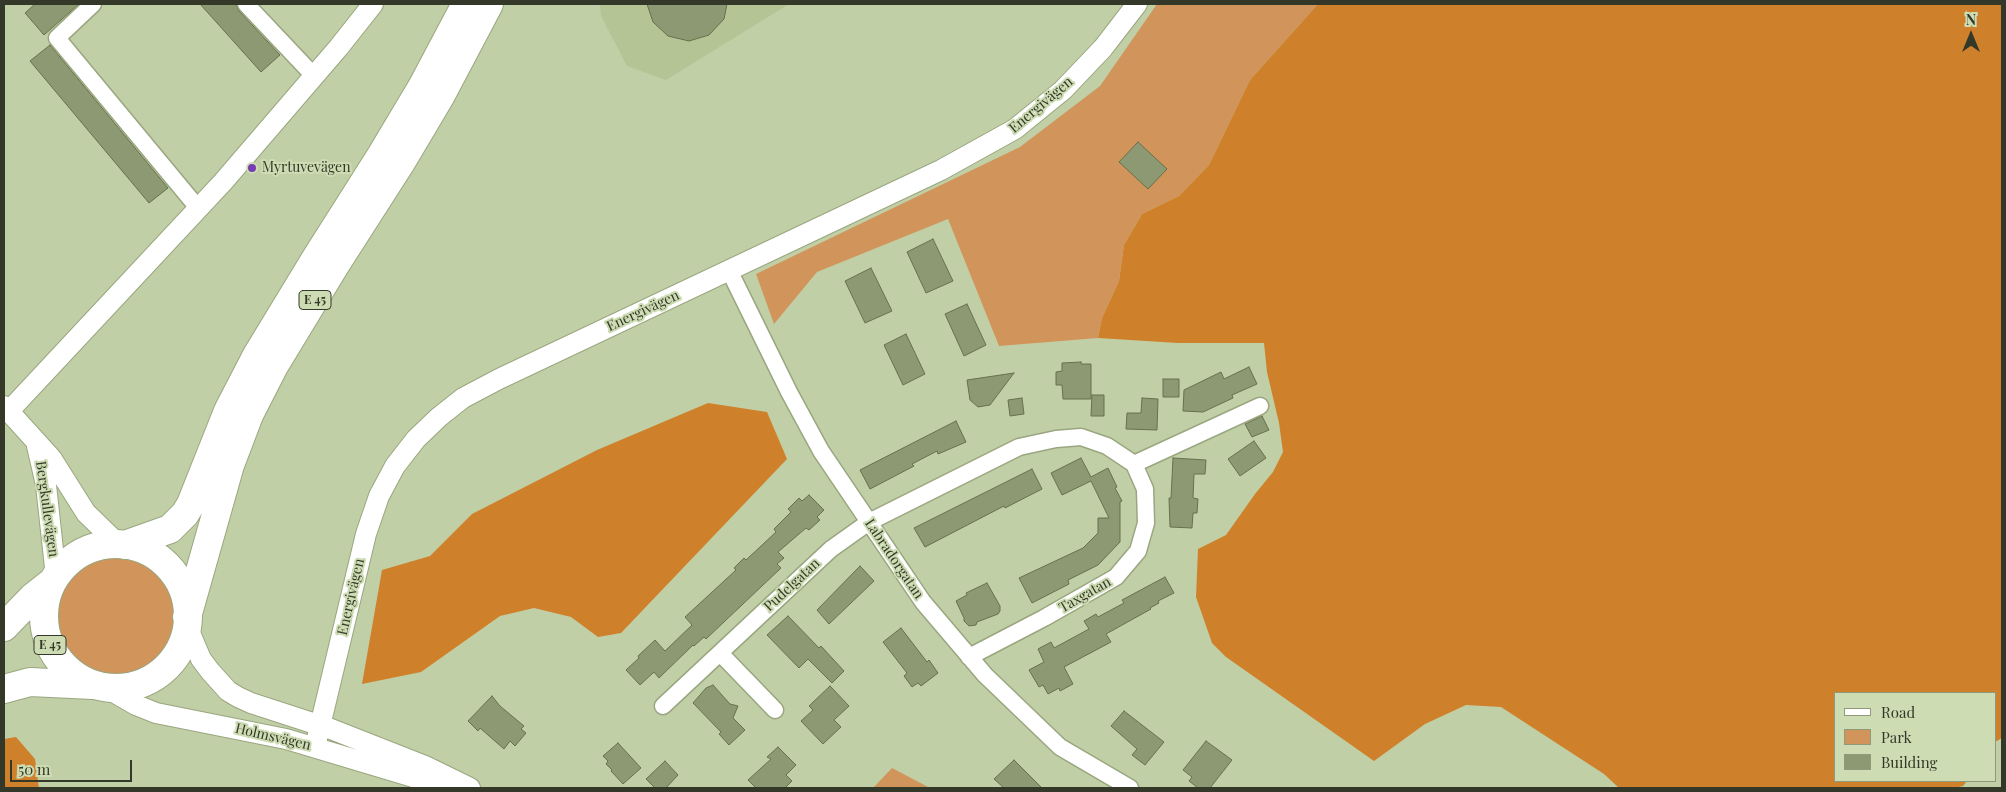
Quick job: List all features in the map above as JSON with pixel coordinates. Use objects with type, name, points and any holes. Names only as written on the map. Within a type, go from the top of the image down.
[{"type":"highway","name":"E 45","points":[[4,627],[33,597],[54,580],[66,564],[86,551],[102,546],[121,545],[170,529],[185,514],[228,411],[257,355],[422,87],[466,4]]},
{"type":"highway","name":"E 45","points":[[4,689],[30,682],[133,686],[159,674],[177,653],[230,465],[249,415],[274,366],[437,103],[489,4]]},
{"type":"highway","name":"E 45","points":[[121,545],[145,551],[170,569],[185,596],[187,622]]},
{"type":"highway","name":"E 45","points":[[54,580],[46,600],[44,618],[50,644],[65,667],[80,678],[101,686]]},
{"type":"street","points":[[93,4],[57,38],[198,208]]},
{"type":"street","points":[[246,4],[314,76]]},
{"type":"street","points":[[6,411],[198,208],[314,76],[373,4]]},
{"type":"street","name":"Energivägen","points":[[315,747],[366,534],[379,496],[391,473],[416,439],[439,417],[463,398],[499,379],[941,170],[1015,129],[1063,90],[1103,48],[1137,4]]},
{"type":"street","name":"Labradorgatan","points":[[729,270],[789,392],[821,451],[923,602],[991,681],[1060,748],[1130,788]]},
{"type":"street","points":[[869,522],[1019,448],[1056,439],[1081,437],[1107,446],[1134,464],[1260,406]]},
{"type":"street","name":"Bergkullevägen","points":[[6,411],[52,459],[86,513],[121,545]]},
{"type":"street","name":"Bergkullevägen","points":[[36,442],[46,485],[54,580]]},
{"type":"street","name":"Taxgatan","points":[[969,657],[1052,614],[1116,577],[1138,551],[1146,523],[1144,489],[1134,464]]},
{"type":"street","name":"Pudelgatan","points":[[663,706],[831,549],[869,522]]},
{"type":"street","name":"Holmsvägen","points":[[187,622],[201,659],[228,690],[251,702],[321,725],[425,766],[470,788]]},
{"type":"street","points":[[720,653],[775,710]]},
{"type":"street","name":"Holmsvägen","points":[[101,686],[136,705],[156,713],[249,730],[315,747],[413,777],[441,788]]},
{"type":"shaded area","points":[[600,4],[789,4],[666,80],[627,66],[601,16]]},
{"type":"shaded area","points":[[1318,4],[2002,4],[2002,738],[1996,741],[1996,692],[1834,692],[1834,782],[1966,782],[1963,786],[1954,788],[1619,788],[1604,774],[1501,707],[1466,705],[1425,724],[1374,761],[1226,657],[1212,643],[1196,597],[1198,549],[1226,535],[1273,472],[1283,452],[1279,423],[1267,372],[1264,343],[1178,343],[1098,338],[1102,318],[1119,281],[1124,245],[1142,214],[1179,196],[1209,165],[1250,80]]},
{"type":"shaded area","points":[[708,403],[767,412],[787,459],[621,633],[598,637],[571,617],[534,608],[500,616],[421,672],[362,684],[382,570],[430,556],[472,514],[597,450]]},
{"type":"shaded area","points":[[16,737],[35,759],[39,788],[4,788],[4,739]]},
{"type":"green space","points":[[1157,4],[1318,4],[1250,80],[1209,165],[1179,196],[1142,214],[1124,245],[1119,281],[1102,318],[1098,338],[999,346],[948,219],[817,272],[774,324],[756,274],[1020,147],[1100,86]]},
{"type":"green space","points":[[115,557],[126,558],[148,567],[164,583],[173,605],[173,627],[164,649],[148,665],[126,674],[115,675],[104,674],[82,665],[66,649],[57,627],[56,616],[57,605],[66,583],[82,567],[104,558]]},
{"type":"green space","points":[[892,768],[930,788],[873,788]]},
{"type":"building","points":[[35,4],[79,4],[44,35],[25,13]]},
{"type":"building","points":[[200,4],[236,4],[239,11],[280,55],[261,72]]},
{"type":"building","points":[[647,4],[727,4],[724,19],[709,35],[689,41],[668,36],[653,22]]},
{"type":"building","points":[[50,45],[168,188],[149,203],[30,61]]},
{"type":"building","points":[[1138,142],[1167,169],[1148,189],[1119,162]]},
{"type":"building","points":[[933,239],[953,281],[926,293],[907,252]]},
{"type":"building","points":[[871,268],[892,311],[865,323],[845,281]]},
{"type":"building","points":[[967,304],[986,345],[964,356],[945,314]]},
{"type":"building","points":[[906,334],[925,374],[903,385],[884,345]]},
{"type":"building","points":[[1081,362],[1081,364],[1091,364],[1091,399],[1063,399],[1062,385],[1056,385],[1056,372],[1062,371],[1062,363]]},
{"type":"building","points":[[1249,367],[1257,384],[1232,395],[1233,398],[1203,412],[1183,411],[1184,390],[1221,372],[1224,379]]},
{"type":"building","points":[[1014,373],[990,405],[978,407],[970,400],[967,380]]},
{"type":"building","points":[[1163,379],[1179,379],[1179,397],[1163,397]]},
{"type":"building","points":[[1092,395],[1104,395],[1104,416],[1091,416]]},
{"type":"building","points":[[1022,398],[1024,414],[1010,416],[1008,400]]},
{"type":"building","points":[[1142,398],[1158,399],[1157,430],[1126,429],[1127,413],[1141,413]]},
{"type":"building","points":[[1262,416],[1269,430],[1252,437],[1245,424]]},
{"type":"building","points":[[956,421],[966,442],[938,454],[937,451],[912,464],[914,466],[870,489],[860,470]]},
{"type":"building","points":[[1254,441],[1266,458],[1240,476],[1228,459]]},
{"type":"building","points":[[1081,458],[1091,477],[1108,468],[1117,487],[1115,488],[1122,501],[1120,502],[1120,542],[1098,565],[1068,580],[1069,584],[1032,603],[1019,578],[1083,548],[1098,533],[1098,518],[1109,518],[1091,481],[1062,495],[1051,473]]},
{"type":"building","points":[[1173,458],[1206,460],[1205,474],[1194,474],[1193,498],[1198,499],[1197,513],[1193,513],[1192,528],[1170,527],[1169,498],[1171,498]]},
{"type":"building","points":[[1032,469],[1042,489],[1005,508],[1004,506],[925,547],[914,528]]},
{"type":"building","points":[[809,495],[824,510],[817,517],[820,520],[809,530],[806,528],[778,552],[784,558],[777,564],[781,568],[706,639],[704,637],[693,645],[659,678],[654,672],[640,685],[626,670],[639,658],[638,656],[655,640],[665,651],[692,625],[685,617],[736,570],[734,568],[744,558],[746,560],[776,532],[774,529],[791,512],[788,509],[799,498],[802,501]]},
{"type":"building","points":[[860,566],[874,581],[829,624],[817,610]]},
{"type":"building","points":[[1165,577],[1174,593],[1158,601],[1159,603],[1151,609],[1106,634],[1111,642],[1064,667],[1073,684],[1060,691],[1059,688],[1048,694],[1043,685],[1039,687],[1029,670],[1044,662],[1038,649],[1051,642],[1054,648],[1089,629],[1084,621],[1096,614],[1098,617],[1124,603],[1122,600]]},
{"type":"building","points":[[987,583],[1000,606],[1000,611],[998,614],[977,622],[976,625],[969,626],[964,621],[956,601],[967,595],[966,593]]},
{"type":"building","points":[[788,616],[819,648],[821,646],[844,671],[832,683],[808,659],[799,668],[767,635]]},
{"type":"building","points":[[901,628],[927,662],[929,660],[938,673],[921,686],[918,683],[912,687],[904,676],[907,673],[883,642]]},
{"type":"building","points":[[713,685],[730,704],[738,706],[733,718],[745,730],[729,745],[719,734],[721,732],[693,703],[706,688]]},
{"type":"building","points":[[830,686],[849,706],[834,720],[841,727],[823,744],[801,721],[813,710],[809,706]]},
{"type":"building","points":[[492,696],[500,706],[524,726],[521,729],[526,733],[515,746],[510,741],[504,749],[480,728],[478,731],[468,721]]},
{"type":"building","points":[[1124,711],[1164,742],[1145,765],[1132,755],[1137,749],[1111,726]]},
{"type":"building","points":[[1206,741],[1232,760],[1210,788],[1198,788],[1189,781],[1192,777],[1183,770]]},
{"type":"building","points":[[618,743],[641,768],[623,784],[606,764],[608,761],[603,756]]},
{"type":"building","points":[[778,747],[796,765],[786,775],[792,781],[785,788],[756,788],[748,780],[771,759],[767,757]]},
{"type":"building","points":[[1014,760],[1042,788],[1004,788],[994,779]]},
{"type":"building","points":[[665,761],[678,775],[666,788],[655,788],[646,779]]},
{"type":"place","name":"Myrtuvevägen","points":[[252,168]]}]
